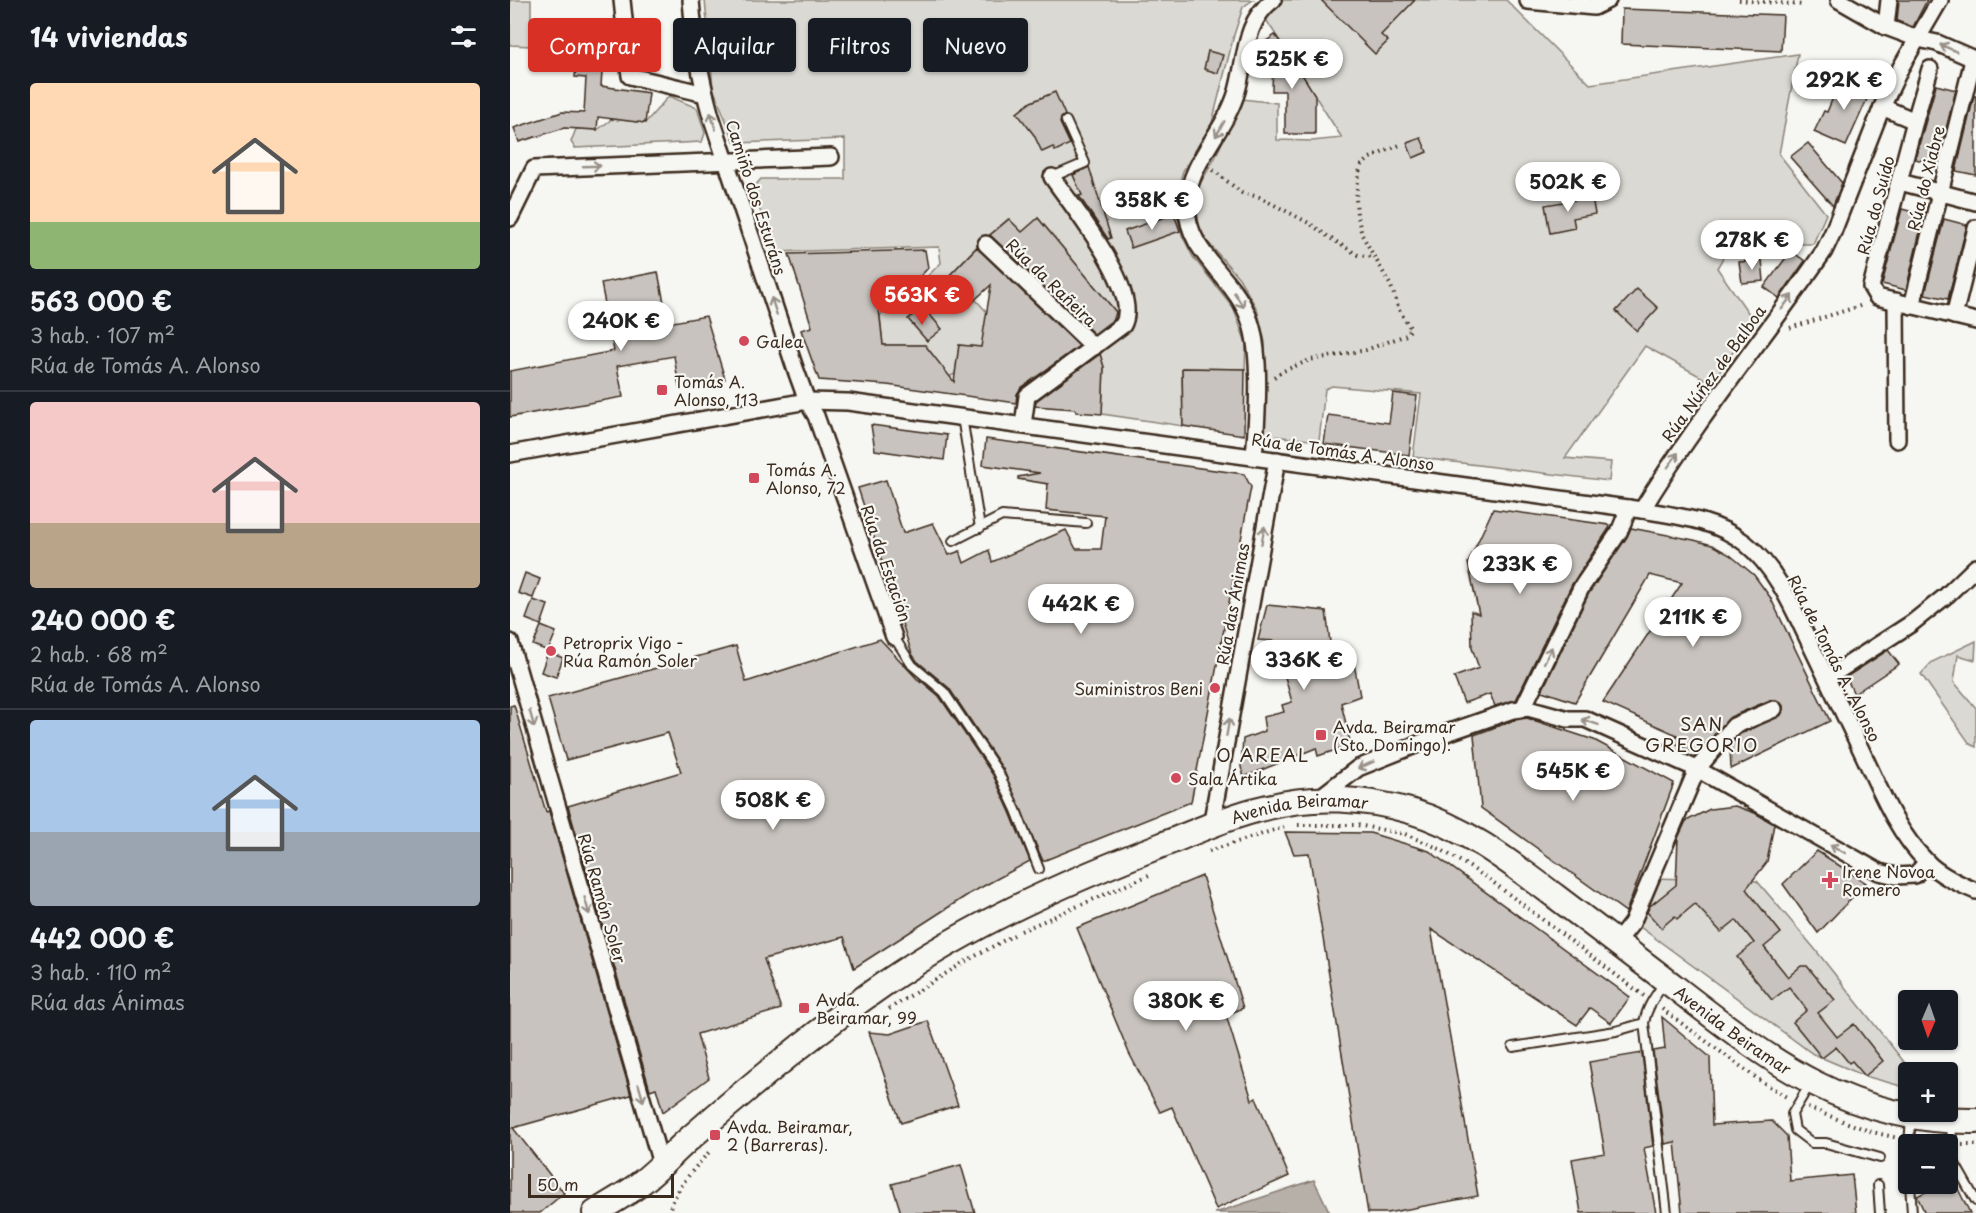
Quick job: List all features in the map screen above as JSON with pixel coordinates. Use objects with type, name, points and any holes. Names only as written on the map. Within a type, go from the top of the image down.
[{"type":"main road","name":"Avenida Beiramar","points":[[596,1212],[641,1183],[691,1137],[827,1026],[884,984],[961,936],[1009,910],[1083,876],[1211,826],[1266,807],[1318,800],[1356,801],[1408,810],[1467,834],[1522,871],[1761,1051],[1811,1082],[1854,1101],[1898,1113]]},
{"type":"main road","name":"Avenida Beiramar","points":[[1958,1120],[1976,1121]]},
{"type":"main road","name":"Avenida Beiramar","points":[[623,1213],[641,1183]]},
{"type":"street","points":[[622,0],[630,76],[705,94]]},
{"type":"street","name":"Camiño dos Esturáns","points":[[691,0],[693,32],[705,94],[807,401]]},
{"type":"street","points":[[1254,457],[1255,339],[1250,319],[1236,294],[1197,244],[1189,225],[1187,204],[1194,173],[1227,116],[1236,94],[1253,21],[1260,10],[1273,0]]},
{"type":"street","points":[[1528,1],[1594,7],[1608,0]]},
{"type":"street","points":[[1839,0],[1886,27],[1918,39],[1937,43],[1975,60]]},
{"type":"street","points":[[1886,27],[1889,0]]},
{"type":"street","name":"Rúa Núñez de Balboa","points":[[1523,708],[1581,588],[1619,532],[1664,474],[1723,388],[1824,250],[1882,106],[1901,67],[1941,0]]},
{"type":"street","name":"Rúa do Xiabre","points":[[1912,306],[1975,60]]},
{"type":"street","name":"Rúa do Suído","points":[[1877,297],[1871,287],[1930,69]]},
{"type":"street","points":[[1882,106],[1916,121]]},
{"type":"street","points":[[510,218],[534,169],[831,157]]},
{"type":"street","name":"Rúa da Rañeira","points":[[1023,425],[1027,396],[1123,325],[1127,318],[1122,285],[1109,260],[1052,177]]},
{"type":"street","points":[[1900,182],[1976,202]]},
{"type":"street","points":[[1954,316],[1976,228]]},
{"type":"street","name":"Rúa da Rañeira","points":[[986,243],[1094,347]]},
{"type":"street","points":[[1877,297],[1976,321]]},
{"type":"street","points":[[1896,301],[1897,440]]},
{"type":"street","name":"Rúa de Tomás A. Alonso","points":[[510,454],[807,401],[848,402],[1690,518],[1721,528],[1744,542],[1765,563],[1785,593],[1896,821],[1908,840],[1927,862],[1952,880],[1976,891]]},
{"type":"street","name":"Rúa da Estación","points":[[807,401],[816,416],[894,637]]},
{"type":"street","name":"Rúa das Ánimas","points":[[1211,826],[1277,460]]},
{"type":"street","points":[[1827,678],[1912,623],[1947,595],[1974,568]]},
{"type":"street","name":"Rúa Ramón Soler","points":[[510,642],[661,1164]]},
{"type":"street","points":[[1318,800],[1358,768],[1438,736],[1523,708],[1568,719],[1585,719],[1697,769],[1879,872],[1896,876],[1915,874],[1927,862]]},
{"type":"street","points":[[1617,942],[1632,923],[1697,769],[1734,726],[1774,710]]},
{"type":"lane","points":[[1052,177],[1085,163],[1066,121]]},
{"type":"lane","points":[[962,417],[980,528]]},
{"type":"lane","points":[[953,541],[1002,516],[1086,523]]},
{"type":"lane","points":[[894,637],[912,664],[944,692],[998,772],[1039,869]]},
{"type":"lane","points":[[1666,980],[1651,1001],[1644,1023],[1667,1213]]},
{"type":"lane","points":[[1513,1047],[1616,1031],[1644,1023]]},
{"type":"lane","points":[[1811,1082],[1792,1114],[1795,1130],[1812,1143],[1826,1143],[1880,1158]]},
{"type":"lane","points":[[1952,1122],[1951,1157],[1976,1201]]},
{"type":"lane","points":[[1878,1185],[1880,1213]]},
{"type":"lane","points":[[1911,1194],[1912,1213]]},
{"type":"path","points":[[1739,0],[1804,5]]},
{"type":"path","points":[[1256,386],[1267,384],[1275,375],[1310,360],[1366,350],[1406,335],[1412,329],[1362,235],[1356,199],[1362,165],[1371,158],[1402,144]]},
{"type":"path","points":[[1201,161],[1242,193],[1259,197],[1309,223],[1358,255],[1374,257]]},
{"type":"path","points":[[1790,328],[1859,307],[1877,297]]},
{"type":"path","points":[[1296,825],[1357,825],[1405,834],[1440,849],[1486,877],[1636,990]]},
{"type":"path","points":[[1202,854],[1287,827]]},
{"type":"path","points":[[884,1012],[966,961],[1020,932],[1151,874]]},
{"type":"path","points":[[668,1213],[673,1198],[685,1178],[718,1143]]},
{"type":"shaded area","points":[[510,0],[531,0],[531,18],[528,18],[528,46],[510,45]]},
{"type":"shaded area","points":[[705,0],[1253,0],[1243,7],[1212,123],[1183,171],[1176,194],[1176,211],[1182,235],[1193,257],[1233,307],[1246,343],[1245,369],[1182,368],[1183,426],[1102,414],[1104,367],[1099,351],[1120,317],[1038,218],[1032,243],[1008,219],[978,245],[944,281],[969,307],[976,300],[997,323],[981,347],[959,345],[955,374],[949,377],[925,345],[883,345],[880,315],[911,292],[941,263],[939,247],[773,252],[753,188],[761,179],[845,179],[845,139],[735,143],[713,88],[712,72],[796,72],[796,18],[707,18]]},
{"type":"shaded area","points":[[1278,0],[1506,0],[1590,84],[1798,54],[1779,154],[1826,214],[1813,244],[1731,244],[1717,268],[1754,321],[1712,383],[1645,346],[1565,458],[1611,462],[1609,481],[1413,457],[1421,394],[1332,386],[1325,389],[1319,441],[1263,435],[1265,342],[1257,309],[1239,278],[1200,233],[1197,189],[1214,160],[1242,99],[1277,103],[1277,140],[1312,141],[1342,138],[1265,18]]},
{"type":"shaded area","points":[[669,96],[697,108],[705,133],[702,142],[575,148],[571,142],[576,129],[597,130],[612,119],[645,123]]},
{"type":"shaded area","points":[[1976,641],[1975,660],[1958,655],[1954,682],[1976,708],[1976,747],[1970,744],[1921,674],[1932,662]]},
{"type":"shaded area","points":[[1654,878],[1757,881],[1814,948],[1904,1062],[1898,1062],[1898,1085],[1865,1076],[1813,1054],[1636,924]]},
{"type":"shaded area","points":[[1314,1180],[1330,1213],[1215,1213]]},
{"type":"building","points":[[1321,0],[1415,0],[1381,35],[1388,41],[1375,54]]},
{"type":"building","points":[[1899,0],[1927,0],[1913,27],[1897,21]]},
{"type":"building","points":[[1622,9],[1783,15],[1781,51],[1621,44]]},
{"type":"building","points":[[1275,35],[1315,95],[1315,134],[1285,134],[1285,91],[1272,91],[1273,59],[1262,44]]},
{"type":"building","points":[[1208,51],[1223,55],[1218,73],[1204,69]]},
{"type":"building","points":[[576,72],[602,72],[601,86],[649,93],[645,123],[598,117],[597,130],[564,128],[519,142],[514,128],[562,112],[584,113],[586,78],[575,77]]},
{"type":"building","points":[[1842,76],[1872,88],[1846,146],[1814,132],[1824,111],[1827,112]]},
{"type":"building","points":[[1936,85],[1956,90],[1937,164],[1915,159]]},
{"type":"building","points":[[1055,92],[1065,115],[1061,118],[1060,123],[1070,144],[1055,151],[1053,147],[1042,152],[1034,135],[1017,113],[1031,102]]},
{"type":"building","points":[[1974,96],[1976,96],[1976,175],[1956,171]]},
{"type":"building","points":[[1421,138],[1427,152],[1413,158],[1407,143]]},
{"type":"building","points":[[1808,143],[1842,183],[1833,206],[1790,157]]},
{"type":"building","points":[[1089,167],[1111,238],[1108,239],[1079,196],[1082,195],[1073,175]]},
{"type":"building","points":[[1592,197],[1595,214],[1573,218],[1575,228],[1550,233],[1545,205]]},
{"type":"building","points":[[1902,209],[1924,215],[1906,290],[1882,284]]},
{"type":"building","points":[[1174,214],[1180,231],[1131,248],[1125,231]]},
{"type":"building","points":[[1038,218],[1116,312],[1114,319],[1094,334],[990,235],[1009,219],[1022,232]]},
{"type":"building","points":[[1944,219],[1967,225],[1948,299],[1925,294]]},
{"type":"building","points":[[977,247],[1079,346],[1021,388],[1017,394],[1016,403],[887,385],[819,380],[801,330],[812,327],[789,254],[925,250],[928,268],[908,289],[885,293],[876,282],[883,345],[925,345],[954,382],[959,345],[981,347],[991,285],[968,306],[947,285],[953,280],[944,281]]},
{"type":"building","points":[[1791,251],[1805,261],[1779,298],[1764,287]]},
{"type":"building","points":[[1762,260],[1764,281],[1742,283],[1739,262]]},
{"type":"building","points":[[658,272],[668,323],[706,316],[725,379],[679,387],[674,356],[617,366],[623,397],[510,417],[510,371],[614,351],[601,283]]},
{"type":"building","points":[[1637,289],[1658,308],[1637,331],[1616,311]]},
{"type":"building","points":[[923,307],[942,329],[927,341],[908,319]]},
{"type":"building","points":[[1100,354],[1104,367],[1102,414],[1035,406],[1036,401]]},
{"type":"building","points":[[1182,368],[1245,369],[1244,435],[1183,426]]},
{"type":"building","points":[[1393,393],[1417,396],[1409,455],[1324,444],[1328,415],[1389,423]]},
{"type":"building","points":[[871,425],[947,435],[944,460],[875,450]]},
{"type":"building","points":[[986,439],[1244,474],[1251,487],[1191,802],[1043,861],[1003,769],[949,688],[912,654],[858,488],[886,480],[903,533],[933,523],[949,555],[960,551],[964,563],[989,550],[992,562],[1066,530],[1076,549],[1101,549],[1105,516],[1046,510],[1048,484],[1018,479],[1018,477],[1040,473],[983,465]]},
{"type":"building","points":[[1493,509],[1609,525],[1610,527],[1572,584],[1516,700],[1495,706],[1490,694],[1464,703],[1454,677],[1479,668],[1472,648],[1471,611],[1479,614],[1468,563]]},
{"type":"building","points":[[1631,528],[1712,545],[1730,555],[1754,575],[1770,597],[1830,721],[1731,769],[1730,746],[1740,734],[1781,715],[1783,706],[1779,701],[1770,700],[1730,717],[1697,754],[1672,742],[1677,735],[1603,702],[1682,583],[1650,575],[1575,702],[1542,691],[1589,593]]},
{"type":"building","points":[[525,573],[540,579],[533,598],[518,593]]},
{"type":"building","points":[[533,600],[548,605],[541,625],[526,619]]},
{"type":"building","points":[[1267,605],[1326,611],[1331,650],[1351,647],[1360,696],[1341,703],[1351,745],[1318,756],[1316,748],[1244,777],[1241,767],[1243,739],[1265,731],[1263,717],[1284,712],[1282,705],[1292,702],[1275,641],[1258,640]]},
{"type":"building","points":[[541,626],[556,632],[548,651],[533,645]]},
{"type":"building","points":[[880,639],[921,683],[920,680],[939,696],[993,775],[1030,861],[969,894],[854,968],[844,937],[764,959],[781,1009],[697,1034],[709,1078],[663,1112],[656,1088],[650,1090],[568,806],[681,772],[668,733],[566,760],[548,698],[736,646],[746,682]]},
{"type":"building","points":[[1888,650],[1899,664],[1854,694],[1846,677]]},
{"type":"building","points":[[548,652],[563,658],[556,677],[541,672]]},
{"type":"building","points":[[514,705],[546,812],[549,811],[631,1095],[513,1128],[564,1193],[540,1213],[510,1213],[510,706]]},
{"type":"building","points":[[1527,718],[1594,740],[1674,783],[1626,912],[1481,808],[1474,735]]},
{"type":"building","points":[[1735,806],[1755,813],[1774,824],[1767,862],[1746,889],[1781,933],[1764,947],[1788,977],[1801,966],[1807,966],[1835,1000],[1818,1013],[1837,1037],[1854,1024],[1883,1061],[1865,1076],[1852,1061],[1849,1063],[1836,1047],[1822,1058],[1793,1022],[1807,1010],[1789,987],[1772,1000],[1737,957],[1754,943],[1736,920],[1721,932],[1695,904],[1677,919],[1675,916],[1661,928],[1647,912],[1650,906],[1676,885],[1678,838],[1686,821],[1710,809]]},
{"type":"building","points":[[1285,832],[1370,833],[1429,851],[1630,997],[1611,1023],[1590,1008],[1577,1025],[1431,929],[1478,1196],[1387,1213],[1368,1213],[1309,853],[1294,854]]},
{"type":"building","points":[[1817,851],[1866,883],[1818,933],[1783,884]]},
{"type":"building","points":[[1202,876],[1243,1008],[1226,1015],[1252,1100],[1256,1098],[1289,1176],[1216,1209],[1172,1107],[1160,1112],[1129,1053],[1077,928]]},
{"type":"building","points":[[1662,1017],[1710,1057],[1712,1125],[1772,1121],[1787,1136],[1790,1181],[1852,1175],[1856,1213],[1682,1213],[1675,1142],[1665,1144],[1653,1051],[1665,1049]]},
{"type":"building","points":[[928,1021],[958,1105],[901,1123],[869,1032],[890,1034]]},
{"type":"building","points":[[1642,1053],[1653,1146],[1644,1148],[1656,1213],[1581,1213],[1572,1159],[1605,1153],[1589,1062]]},
{"type":"building","points":[[961,1165],[975,1213],[901,1213],[892,1184]]},
{"type":"building","points":[[1958,1189],[1970,1213],[1925,1213],[1917,1196],[1958,1194]]},
{"type":"place","name":"Galea","points":[[744,341]]},
{"type":"place","name":"Tomás A. Alonso, 113","points":[[662,390]]},
{"type":"place","name":"Tomás A. Alonso, 72","points":[[754,478]]},
{"type":"place","name":"Petroprix Vigo - Rúa Ramón Soler","points":[[551,651]]},
{"type":"place","name":"Suministros Beni","points":[[1215,688]]},
{"type":"place","name":"Avda. Beiramar (Sto. Domingo).","points":[[1321,735]]},
{"type":"place","name":"Sala Ártika","points":[[1176,778]]},
{"type":"place","name":"Irene Novoa Romero","points":[[1830,880]]},
{"type":"place","name":"Avda. Beiramar, 99","points":[[804,1008]]},
{"type":"place","name":"Avda. Beiramar, 2 (Barreras).","points":[[715,1135]]},
{"type":"district","name":"SAN GREGORIO","points":[[1702,733]]},
{"type":"district","name":"O AREAL","points":[[1263,754]]}]
